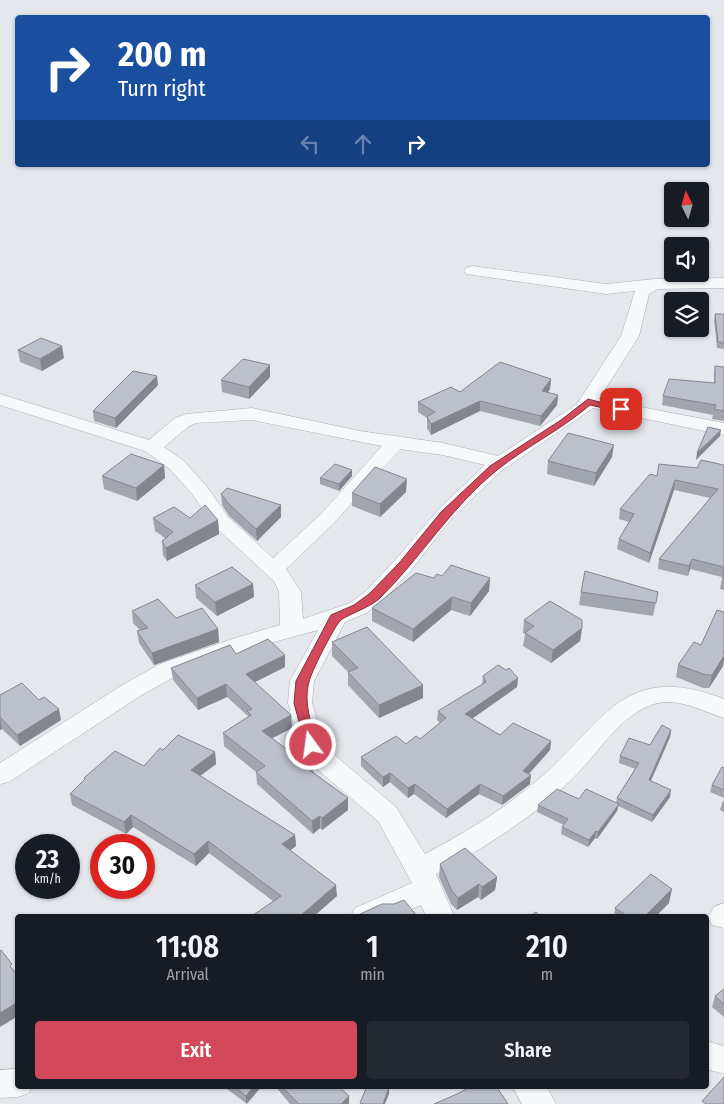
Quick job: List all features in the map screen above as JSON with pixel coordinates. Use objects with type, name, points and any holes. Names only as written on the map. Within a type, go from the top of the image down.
[{"type":"street","points":[[472,271],[606,289],[655,284],[724,283]]},
{"type":"street","points":[[0,775],[124,695],[168,670],[243,643],[336,617],[358,608],[373,597],[404,564],[445,514],[501,463],[564,422],[588,402],[630,336],[642,292],[655,284]]},
{"type":"street","points":[[0,399],[152,447],[176,465],[201,492],[220,521],[283,578],[290,592],[292,629]]},
{"type":"street","points":[[588,402],[724,429]]},
{"type":"street","points":[[152,447],[182,422],[194,418],[252,414],[394,443],[443,448],[501,463]]},
{"type":"street","points":[[273,570],[326,520],[394,443]]},
{"type":"street","points":[[336,617],[302,681],[300,703],[311,745],[329,764],[387,814],[424,878],[439,914]]},
{"type":"street","points":[[370,914],[415,895],[424,878],[464,846],[530,802],[575,760],[594,737],[618,715],[643,699],[681,693],[724,709]]},
{"type":"street","points":[[709,1056],[724,1060]]},
{"type":"street","points":[[0,1084],[15,1083]]},
{"type":"street","points":[[530,1089],[540,1104]]},
{"type":"building","points":[[715,314],[724,314],[724,343],[718,342]]},
{"type":"building","points":[[41,338],[62,346],[40,359],[18,350]]},
{"type":"building","points":[[243,359],[270,365],[249,387],[221,380]]},
{"type":"building","points":[[500,362],[551,379],[542,391],[558,395],[541,416],[480,401],[431,424],[427,417],[435,412],[418,402],[451,387],[460,392]]},
{"type":"building","points":[[715,366],[724,367],[724,411],[714,409],[716,405],[663,396],[669,379],[715,383]]},
{"type":"building","points":[[133,371],[157,376],[115,418],[93,411]]},
{"type":"building","points":[[708,427],[721,430],[697,453]]},
{"type":"building","points":[[568,433],[614,445],[596,473],[548,461]]},
{"type":"building","points":[[131,454],[164,465],[136,488],[102,476]]},
{"type":"building","points":[[701,460],[724,465],[724,567],[692,559],[689,566],[659,559],[718,489],[675,480],[650,553],[619,539],[634,514],[620,509],[650,474],[657,476],[659,464],[697,468]]},
{"type":"building","points":[[335,464],[352,470],[339,484],[320,478]]},
{"type":"building","points":[[375,467],[407,479],[380,504],[352,493]]},
{"type":"building","points":[[227,488],[281,505],[256,529],[221,494]]},
{"type":"building","points":[[205,505],[218,520],[166,548],[162,541],[173,532],[153,518],[174,507],[190,518]]},
{"type":"building","points":[[451,565],[490,578],[471,603],[452,597],[413,629],[372,608],[416,573],[434,578],[437,574],[442,576]]},
{"type":"building","points":[[232,567],[253,584],[215,602],[195,585]]},
{"type":"building","points":[[585,571],[658,592],[656,603],[581,592]]},
{"type":"building","points":[[158,599],[176,618],[202,608],[218,629],[152,653],[137,631],[148,628],[132,611]]},
{"type":"building","points":[[550,601],[582,620],[582,628],[553,650],[525,633],[534,626],[524,620]]},
{"type":"building","points":[[717,610],[724,612],[724,656],[712,675],[706,675],[678,665],[694,642],[701,645]]},
{"type":"building","points":[[367,627],[423,685],[379,705],[348,672],[358,668],[332,642]]},
{"type":"building","points":[[268,639],[285,655],[246,674],[291,715],[262,731],[296,756],[298,755],[312,765],[308,769],[348,798],[322,818],[320,816],[312,821],[256,772],[265,766],[223,733],[251,715],[247,711],[252,709],[226,684],[197,698],[171,668],[230,645],[236,654]]},
{"type":"building","points":[[498,665],[506,670],[509,668],[518,678],[465,714],[500,735],[513,723],[551,741],[523,771],[531,775],[503,796],[480,784],[447,809],[415,784],[408,788],[390,773],[383,777],[361,757],[396,736],[406,744],[416,736],[420,739],[446,718],[438,711],[486,682],[483,676]]},
{"type":"building","points":[[22,683],[39,700],[44,697],[59,709],[17,735],[0,717],[0,695]]},
{"type":"building","points":[[662,725],[671,730],[649,780],[671,790],[653,815],[617,798],[639,763],[620,756],[629,738],[650,745]]},
{"type":"building","points":[[178,735],[215,752],[191,770],[295,835],[282,844],[336,885],[302,914],[255,914],[281,896],[208,841],[194,854],[131,815],[124,822],[70,794],[84,778],[115,751],[144,766],[160,748],[163,750]]},
{"type":"building","points":[[722,767],[724,768],[724,790],[712,785]]},
{"type":"building","points":[[557,789],[579,799],[586,789],[619,804],[598,832],[596,831],[589,840],[562,827],[568,819],[538,805]]},
{"type":"building","points":[[465,848],[497,877],[482,887],[479,884],[458,898],[452,891],[440,864]]},
{"type":"building","points":[[651,874],[672,889],[647,914],[624,914],[615,908]]},
{"type":"building","points":[[404,900],[415,914],[360,914],[382,904],[394,904]]},
{"type":"building","points":[[0,951],[12,964],[10,966],[15,972],[15,1004],[0,1013]]},
{"type":"building","points":[[724,989],[724,1004],[715,996]]},
{"type":"building","points":[[724,1077],[724,1104],[706,1104],[702,1101]]},
{"type":"building","points":[[238,1089],[252,1089],[246,1096]]},
{"type":"building","points":[[285,1089],[341,1089],[349,1096],[341,1104],[299,1104]]},
{"type":"building","points":[[366,1089],[388,1089],[383,1104],[360,1103]]},
{"type":"building","points":[[466,1089],[498,1089],[508,1104],[434,1104]]},
{"type":"route","points":[[311,745],[300,703],[302,681],[336,617],[358,608],[373,597],[404,564],[445,514],[493,468],[564,422],[584,408],[588,402],[621,409]]}]
